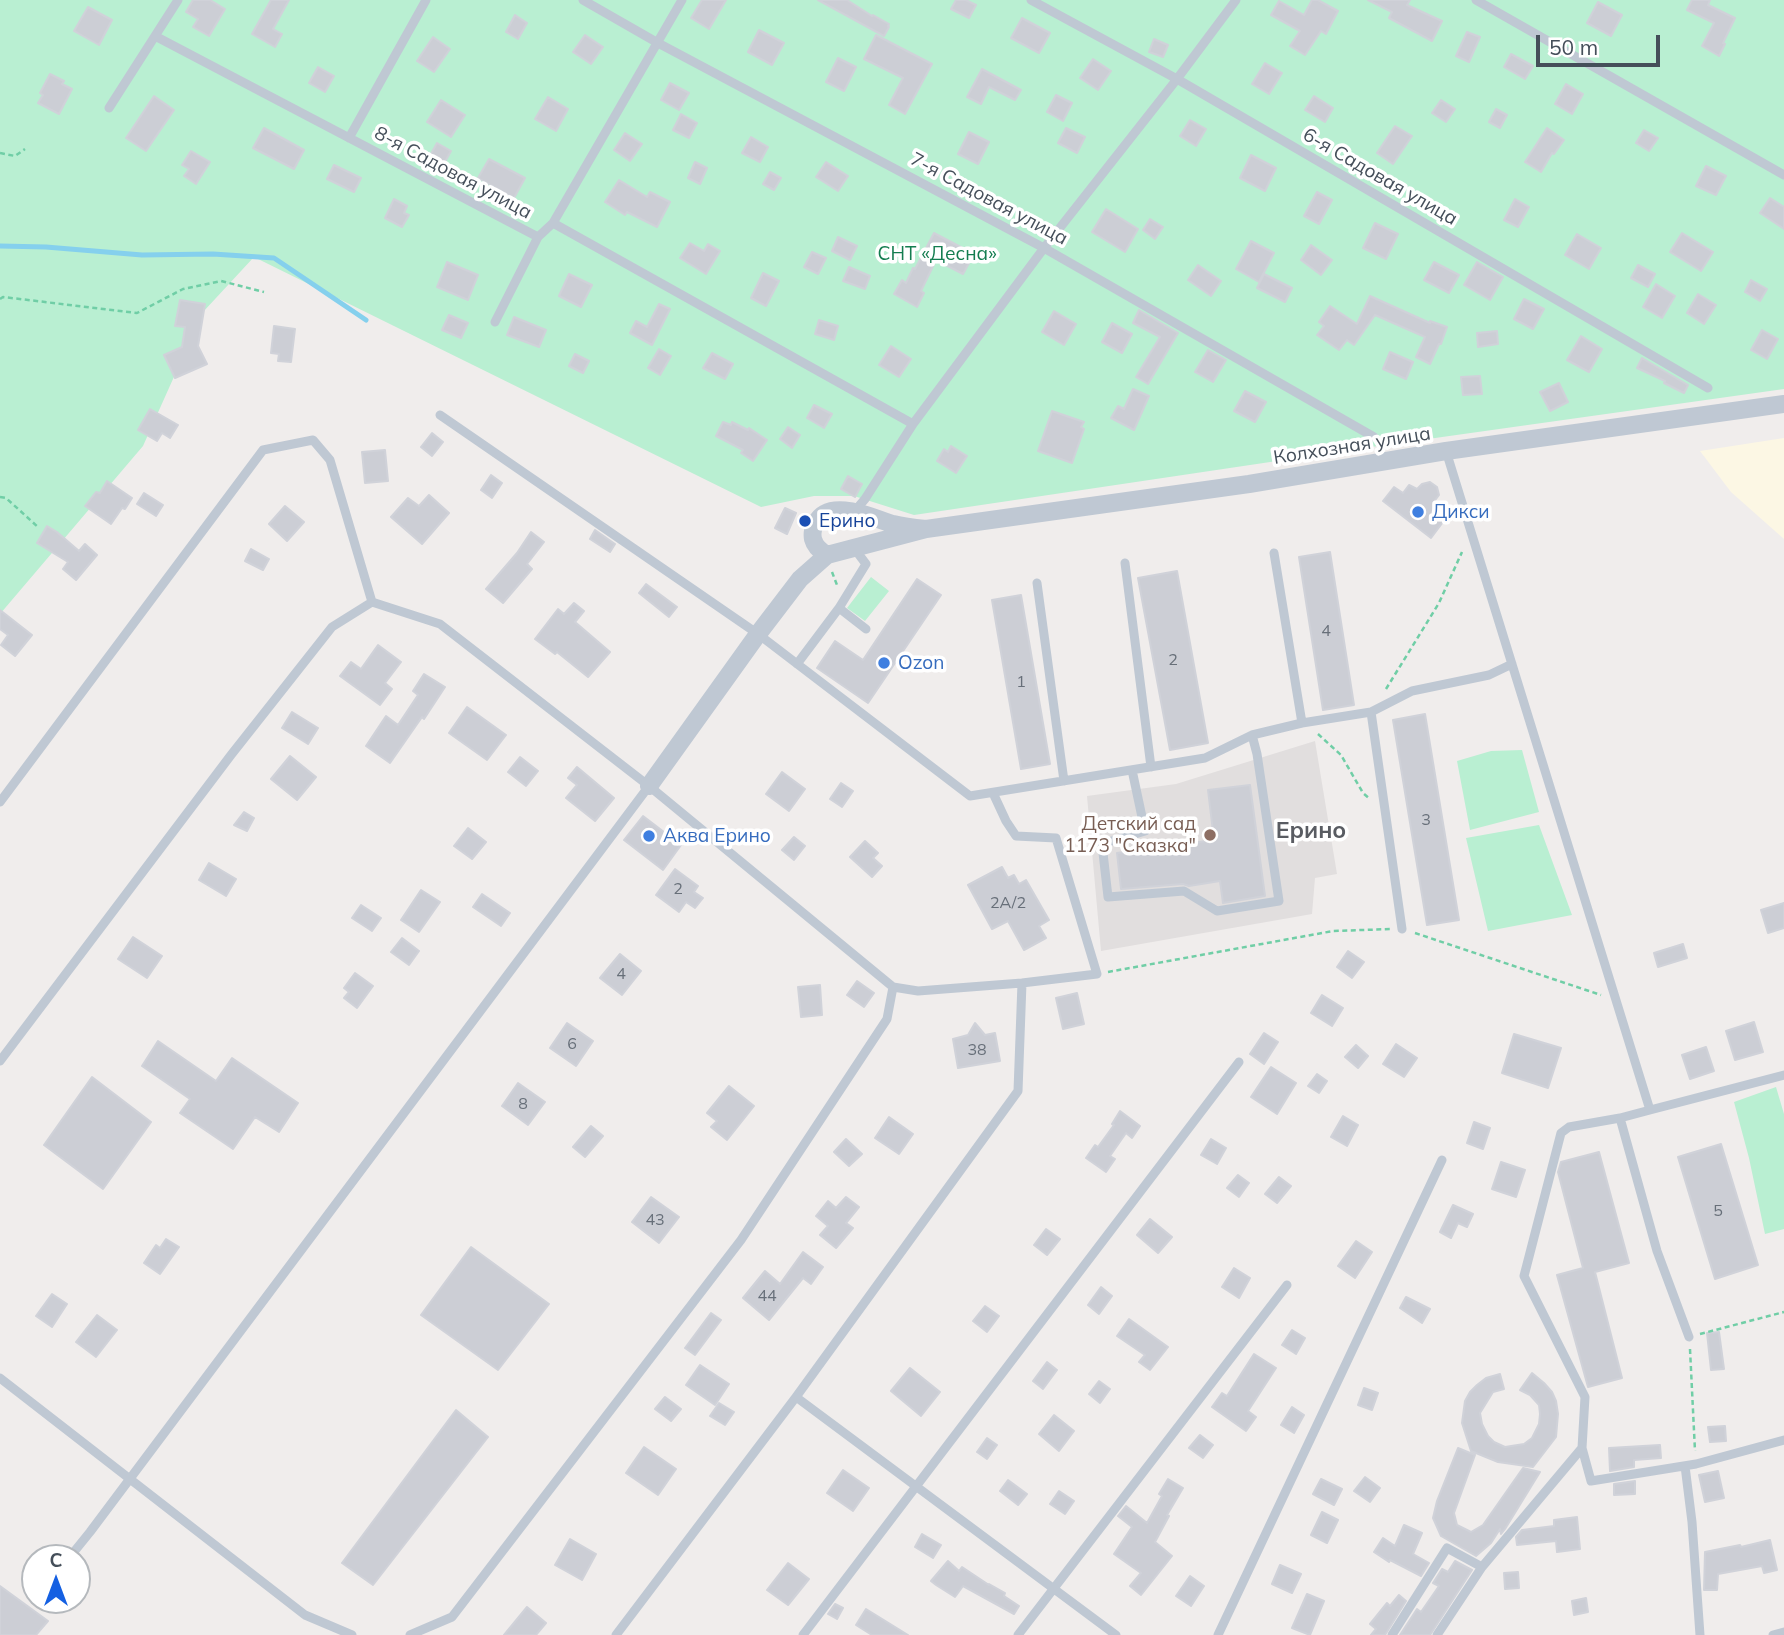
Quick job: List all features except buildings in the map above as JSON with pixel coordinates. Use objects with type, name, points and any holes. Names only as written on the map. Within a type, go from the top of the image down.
[{"type":"street","name":"Колхозная улица","points":[[926,529],[835,510],[821,515],[813,539],[826,556],[926,529],[1249,484],[1446,451],[1784,404]]},
{"type":"street","points":[[649,786],[800,579],[826,556]]},
{"type":"lane","points":[[109,108],[178,0]]},
{"type":"lane","points":[[349,138],[426,0]]},
{"type":"lane","name":"7-я Садовая улица","points":[[583,0],[658,43],[1044,248],[1374,437]]},
{"type":"lane","points":[[553,223],[682,0]]},
{"type":"lane","name":"6-я Садовая улица","points":[[1031,0],[1177,79],[1708,388]]},
{"type":"lane","points":[[854,512],[913,424],[1044,248],[1236,0]]},
{"type":"lane","points":[[1476,0],[1784,175]]},
{"type":"lane","name":"8-я Садовая улица","points":[[155,36],[538,237],[553,223],[913,424]]},
{"type":"lane","points":[[495,322],[538,237]]},
{"type":"lane","points":[[440,415],[758,634],[970,796],[1205,758],[1252,734],[1371,712],[1412,691],[1489,676],[1512,664]]},
{"type":"lane","points":[[0,802],[263,450],[313,440],[330,460],[372,602]]},
{"type":"lane","points":[[1446,451],[1650,1110]]},
{"type":"lane","points":[[797,664],[841,605],[866,564],[854,548]]},
{"type":"lane","points":[[1274,553],[1302,723]]},
{"type":"lane","points":[[1125,563],[1151,767]]},
{"type":"lane","points":[[1037,583],[1064,781]]},
{"type":"lane","points":[[0,1061],[231,755],[332,627],[372,602],[440,624],[649,786],[893,987],[918,991],[1097,974],[1056,838],[1016,836],[993,793]]},
{"type":"lane","points":[[841,605],[866,629]]},
{"type":"lane","points":[[1371,712],[1402,929]]},
{"type":"lane","points":[[1132,770],[1145,831],[1102,844],[1108,897],[1184,891],[1217,911],[1279,901],[1252,734]]},
{"type":"lane","points":[[80,1544],[649,786]]},
{"type":"lane","points":[[616,1635],[796,1397],[1018,1091],[1022,983]]},
{"type":"lane","points":[[410,1635],[452,1617],[741,1240],[887,1019],[893,987]]},
{"type":"lane","points":[[803,1635],[1239,1062]]},
{"type":"lane","points":[[1784,1075],[1620,1118],[1569,1127],[1561,1133],[1524,1276],[1585,1397],[1581,1448],[1591,1482],[1696,1464],[1784,1440]]},
{"type":"lane","points":[[1620,1118],[1657,1251],[1689,1337]]},
{"type":"lane","points":[[1218,1635],[1443,1160]]},
{"type":"lane","points":[[1018,1635],[1287,1285]]},
{"type":"lane","points":[[0,1378],[305,1615],[352,1635]]},
{"type":"lane","points":[[796,1397],[1116,1635]]},
{"type":"lane","points":[[1437,1635],[1482,1567],[1581,1448]]},
{"type":"lane","points":[[1685,1466],[1700,1635]]},
{"type":"lane","points":[[1392,1635],[1447,1548],[1482,1567]]},
{"type":"lane","points":[[1773,1635],[1784,1632]]},
{"type":"path","points":[[0,153],[15,156],[25,149]]},
{"type":"path","points":[[0,299],[3,297],[137,313],[183,289],[221,281],[264,292]]},
{"type":"path","points":[[0,497],[6,498],[38,527]]},
{"type":"path","points":[[1386,689],[1438,603],[1471,533]]},
{"type":"path","points":[[826,556],[841,605]]},
{"type":"path","points":[[1318,733],[1341,755],[1363,793],[1386,812]]},
{"type":"path","points":[[1097,974],[1333,931],[1402,929],[1616,999]]},
{"type":"path","points":[[1696,1464],[1689,1337],[1784,1312]]},
{"type":"shaded area","points":[[1784,438],[1784,539],[1731,492],[1700,451]]},
{"type":"shaded area","name":"Детский сад 1173 \"Сказка\"","points":[[1315,741],[1337,874],[1315,878],[1312,914],[1101,951],[1087,796],[1176,784]]},
{"type":"green space","name":"СНТ «Десна»","points":[[0,0],[1784,0],[1784,389],[914,515],[854,496],[814,496],[761,507],[254,257],[203,312],[143,446],[0,614]]},
{"type":"green space","points":[[871,577],[889,591],[865,621],[847,608]]},
{"type":"green space","points":[[1522,750],[1539,812],[1470,830],[1457,761],[1491,751]]},
{"type":"green space","points":[[1539,825],[1572,915],[1488,931],[1466,838]]},
{"type":"green space","points":[[1776,1087],[1784,1114],[1784,1229],[1765,1234],[1734,1102]]},
{"type":"waterway","points":[[0,246],[142,255],[213,254],[274,258],[366,320]]},
{"type":"place","name":"Дикси","points":[[1418,512]]},
{"type":"place","name":"Ерино","points":[[805,521]]},
{"type":"place","name":"Ozon","points":[[884,663]]},
{"type":"place","name":"Детский сад 1173 \"Сказка\"","points":[[1210,835]]},
{"type":"place","name":"Аква Ерино","points":[[649,836]]},
{"type":"district","name":"Ерино","points":[[1311,831]]}]
